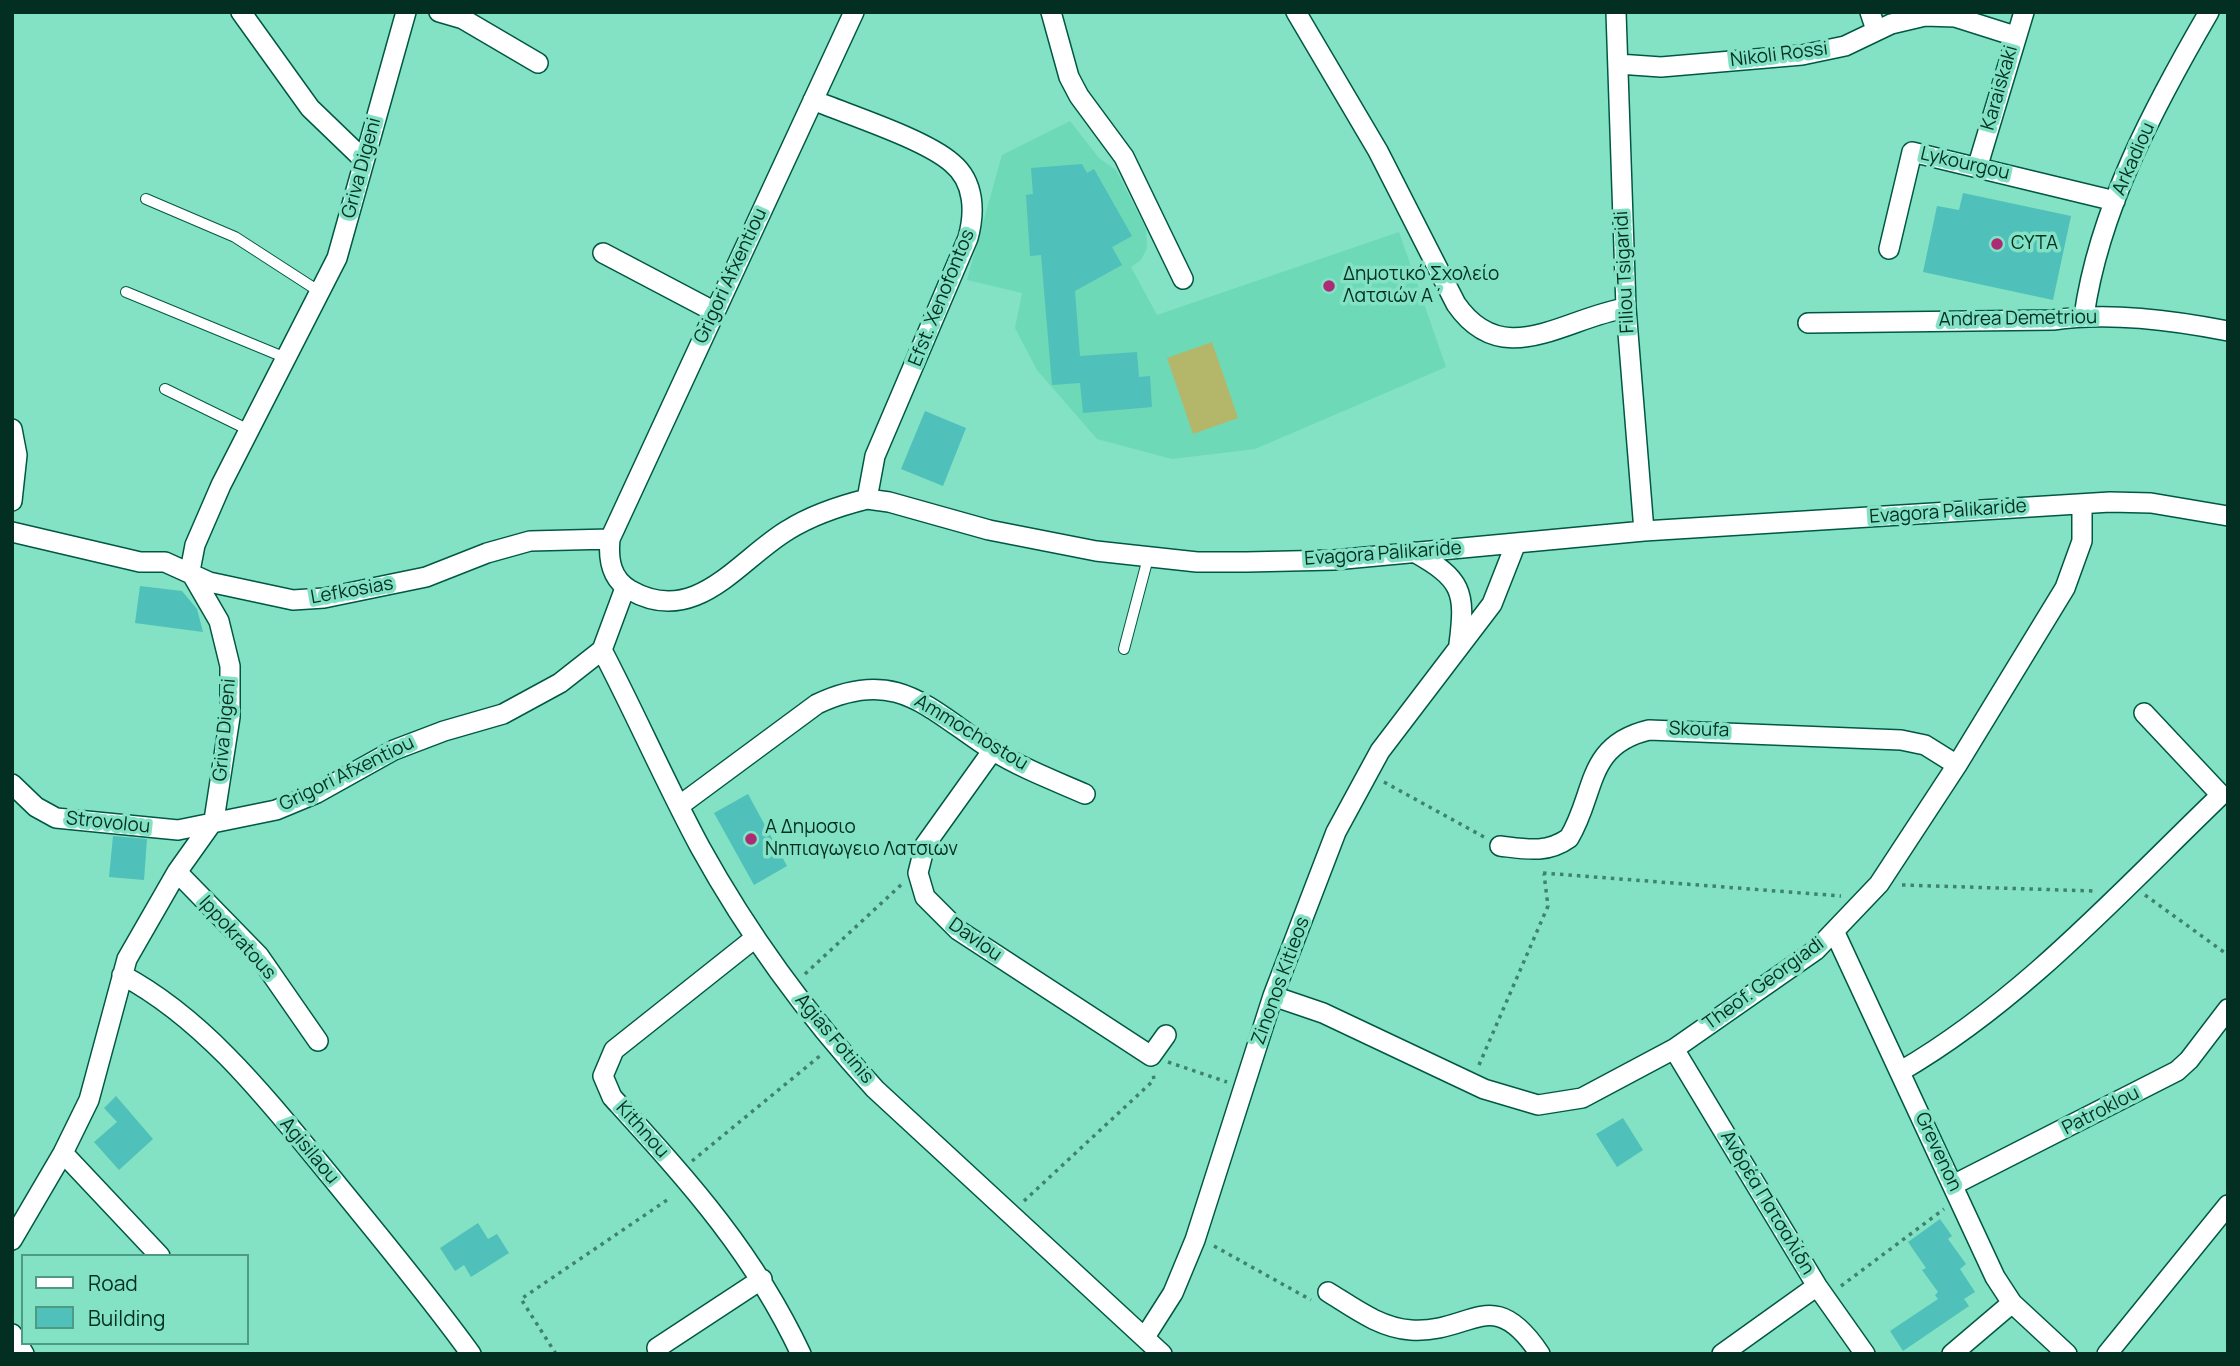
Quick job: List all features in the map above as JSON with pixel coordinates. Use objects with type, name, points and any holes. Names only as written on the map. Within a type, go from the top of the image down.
[{"type":"street","points":[[241,12],[310,108],[364,160]]},
{"type":"street","name":"Griva Digeni","points":[[12,1240],[63,1153],[96,1080],[121,975],[134,944],[177,872],[214,820],[230,717],[230,666],[219,621],[190,571],[195,545],[249,430],[337,258],[406,12]]},
{"type":"street","points":[[439,12],[463,19],[538,63]]},
{"type":"street","name":"Grigori Afxentiou","points":[[610,540],[854,12]]},
{"type":"street","points":[[1051,12],[1069,77],[1079,96],[1124,157],[1183,279]]},
{"type":"street","points":[[1296,12],[1378,151],[1456,304],[1471,323],[1491,335],[1514,340],[1590,315],[1626,308]]},
{"type":"street","name":"Filiou Tsigaridi","points":[[1616,12],[1626,308],[1644,531]]},
{"type":"street","name":"Karaiskaki","points":[[1978,165],[2024,12]]},
{"type":"street","name":"Arkadiou","points":[[2084,316],[2092,270],[2115,201],[2153,117],[2209,12]]},
{"type":"street","name":"Nikoli Rossi","points":[[1618,65],[1661,66],[1802,55],[1845,46],[1873,21],[1940,15],[1978,23],[2015,36]]},
{"type":"street","name":"Efst. Xenofontos","points":[[813,100],[920,145],[952,163],[962,175],[973,204],[968,239],[875,456],[867,499]]},
{"type":"street","name":"Lykourgou","points":[[1889,248],[1912,152],[1978,165],[2115,201]]},
{"type":"street","points":[[603,253],[715,312]]},
{"type":"street","name":"Andrea Demetriou","points":[[1808,323],[2053,320],[2084,316],[2154,321],[2228,331]]},
{"type":"street","points":[[12,429],[17,456],[12,500]]},
{"type":"street","name":"Evagora Palikaride","points":[[625,588],[637,594],[664,600],[696,596],[723,582],[767,544],[804,520],[839,506],[867,499],[1041,542],[1148,558],[1247,562],[1334,560],[1644,531],[2082,505],[2151,503],[2228,516]]},
{"type":"street","name":"Theof. Georgiadi","points":[[1273,996],[1323,1013],[1471,1083],[1523,1102],[1555,1105],[1599,1091],[1674,1049],[1770,983],[1835,933],[1873,891],[1957,765],[2074,571],[2082,541],[2082,505]]},
{"type":"street","name":"Lefkosias","points":[[12,532],[140,562],[165,562],[190,571],[209,582],[253,594],[309,600],[426,577],[487,553],[530,541],[610,540]]},
{"type":"street","points":[[602,650],[625,588],[612,570],[610,540]]},
{"type":"street","name":"Zinonos Kitieos","points":[[1145,1337],[1173,1293],[1196,1236],[1273,996],[1336,832],[1366,773],[1408,710],[1492,604],[1516,543]]},
{"type":"street","name":"Zinonos Kitieos","points":[[1414,552],[1437,565],[1459,590],[1463,610],[1458,645]]},
{"type":"street","name":"Grigori Afxentiou","points":[[214,820],[259,814],[299,802],[394,750],[503,714],[560,683],[602,650]]},
{"type":"street","name":"Agias Fotinis","points":[[602,650],[679,806],[755,938],[834,1044],[875,1089],[1161,1354]]},
{"type":"street","name":"Ammochostou","points":[[679,806],[817,704],[853,691],[888,688],[919,700],[993,750],[1085,794]]},
{"type":"street","points":[[1901,1070],[1986,1015],[2030,978],[2221,795],[2144,713]]},
{"type":"street","name":"Skoufa","points":[[1540,850],[1559,845],[1569,838],[1594,771],[1610,749],[1621,740],[1649,730],[1901,740],[1934,749],[1957,765]]},
{"type":"street","points":[[919,868],[930,837],[993,750]]},
{"type":"street","name":"Strovolou","points":[[12,784],[36,807],[56,818],[177,830],[191,829],[214,820]]},
{"type":"street","points":[[1500,846],[1540,850]]},
{"type":"street","name":"Davlou","points":[[919,868],[920,885],[925,897],[949,923],[1151,1056]]},
{"type":"street","name":"Ippokratous","points":[[177,872],[259,956],[318,1041]]},
{"type":"street","name":"Grevenon","points":[[1835,933],[1995,1277],[2012,1303],[2067,1354]]},
{"type":"street","name":"Kithnou","points":[[755,938],[614,1050],[603,1076],[612,1097],[706,1200],[762,1279],[801,1354]]},
{"type":"street","name":"Agisilaou","points":[[121,975],[170,1004],[229,1061],[318,1161],[427,1294],[471,1354]]},
{"type":"street","name":"Patroklou","points":[[1956,1192],[2177,1071],[2189,1060],[2228,1009]]},
{"type":"street","points":[[1151,1056],[1166,1035]]},
{"type":"street","name":"Ανδρέα Πατσαλίδη","points":[[1674,1049],[1821,1292],[1866,1354]]},
{"type":"street","points":[[63,1153],[158,1254]]},
{"type":"street","points":[[2107,1354],[2228,1205]]},
{"type":"street","points":[[657,1348],[762,1279]]},
{"type":"street","points":[[1328,1292],[1373,1320],[1412,1330],[1433,1329],[1477,1316],[1506,1318],[1521,1329],[1540,1354]]},
{"type":"street","points":[[1722,1354],[1821,1292]]},
{"type":"street","points":[[1952,1354],[2012,1303]]},
{"type":"street","points":[[12,1334],[24,1354]]},
{"type":"lane","points":[[146,199],[235,237],[320,293]]},
{"type":"lane","points":[[126,292],[286,358]]},
{"type":"lane","points":[[165,389],[249,430]]},
{"type":"lane","points":[[1124,649],[1148,558]]},
{"type":"path","points":[[1366,773],[1500,846]]},
{"type":"path","points":[[1471,1083],[1548,906],[1540,850]]},
{"type":"path","points":[[791,988],[919,868]]},
{"type":"path","points":[[1543,873],[1873,891],[2125,888],[2228,955]]},
{"type":"path","points":[[679,1171],[834,1044]]},
{"type":"path","points":[[1010,1215],[1154,1080],[1151,1056],[1244,1088]]},
{"type":"path","points":[[1821,1292],[1956,1192]]},
{"type":"path","points":[[556,1354],[521,1299],[670,1198]]},
{"type":"path","points":[[1196,1236],[1314,1302],[1328,1292]]},
{"type":"shaded area","name":"Δημοτικό Σχολείο Λατσιών Α΄","points":[[1070,121],[1099,158],[1116,170],[1146,229],[1147,248],[1141,260],[1131,267],[1157,315],[1399,232],[1446,367],[1255,449],[1172,459],[1097,439],[1037,370],[1015,328],[1022,293],[967,280],[1002,155]]},
{"type":"shaded area","points":[[1212,342],[1238,418],[1193,434],[1167,358]]},
{"type":"building","points":[[1082,164],[1087,173],[1094,169],[1132,236],[1112,247],[1122,265],[1075,291],[1080,356],[1137,352],[1139,377],[1150,376],[1152,407],[1083,413],[1080,383],[1052,385],[1041,255],[1030,256],[1026,195],[1033,194],[1031,168]]},
{"type":"building","name":"CYTA","points":[[1963,193],[2071,216],[2053,300],[1923,272],[1937,206],[1959,210]]},
{"type":"building","points":[[925,411],[966,428],[943,486],[901,469]]},
{"type":"building","points":[[140,586],[182,591],[197,609],[203,632],[135,623]]},
{"type":"building","name":"Α Δημοσιο Νηπιαγωγειο Λατσιων","points":[[748,794],[787,866],[754,885],[714,813]]},
{"type":"building","points":[[113,836],[147,839],[144,880],[109,877]]},
{"type":"building","points":[[116,1096],[153,1139],[119,1170],[94,1142],[117,1122],[104,1108]]},
{"type":"building","points":[[1623,1118],[1643,1150],[1617,1167],[1596,1134]]},
{"type":"building","points":[[1940,1219],[1952,1236],[1948,1239],[1966,1264],[1960,1269],[1975,1292],[1964,1299],[1969,1306],[1903,1351],[1890,1331],[1938,1299],[1935,1295],[1938,1292],[1922,1270],[1926,1268],[1908,1242]]},
{"type":"building","points":[[478,1223],[488,1239],[497,1234],[509,1253],[471,1277],[464,1265],[455,1271],[440,1248]]},
{"type":"place","name":"CYTA","points":[[1997,244]]},
{"type":"place","name":"Δημοτικό Σχολείο Λατσιών Α΄","points":[[1329,286]]},
{"type":"place","name":"Α Δημοσιο Νηπιαγωγειο Λατσιων","points":[[751,839]]}]
